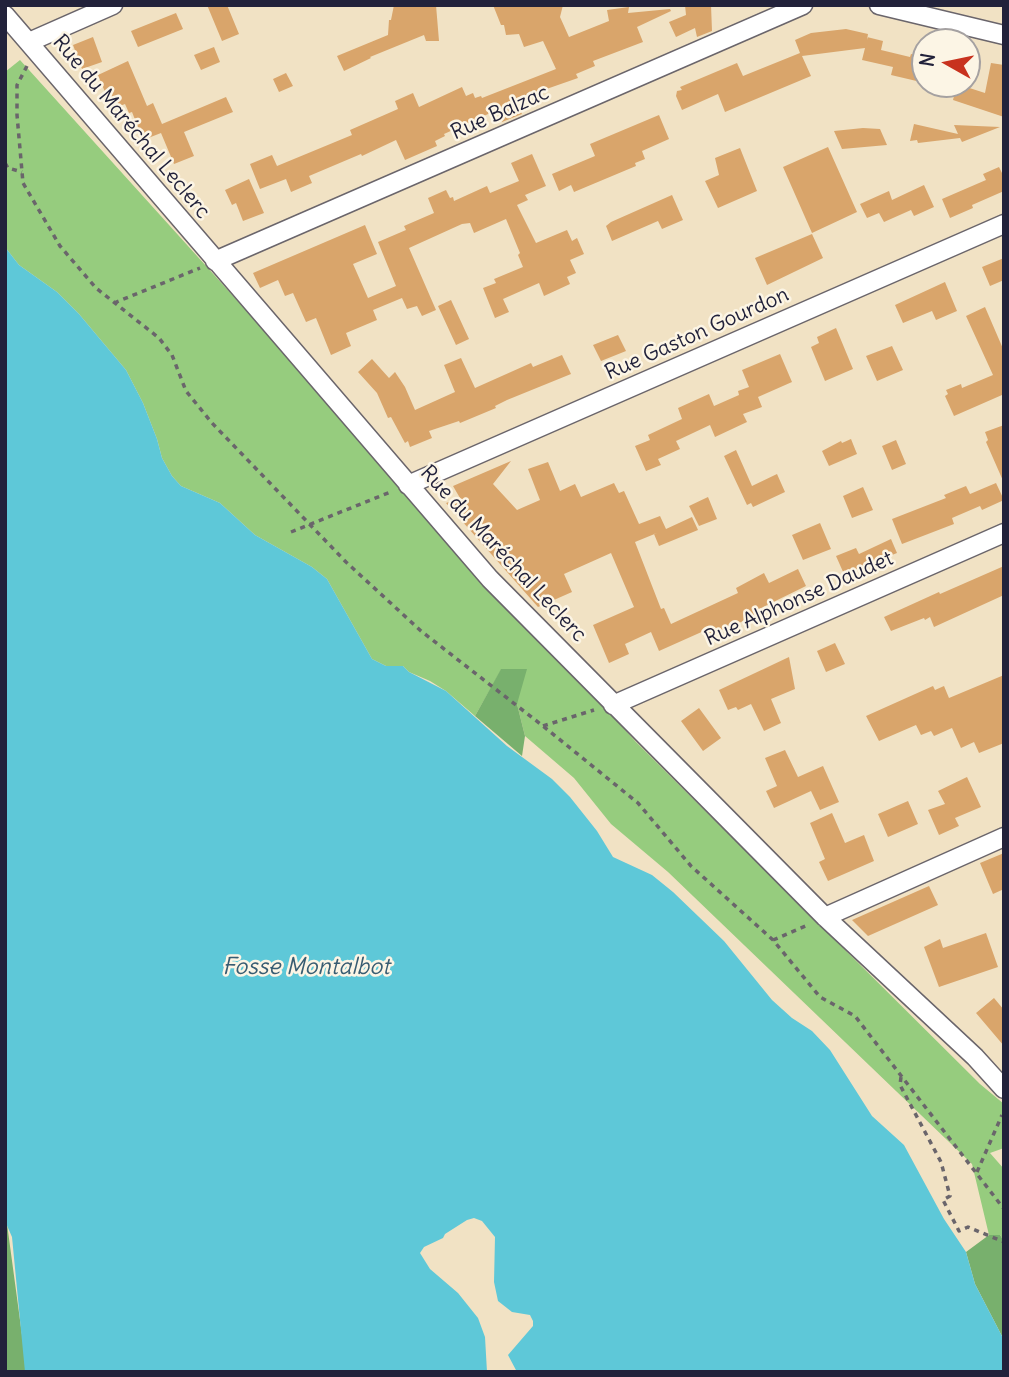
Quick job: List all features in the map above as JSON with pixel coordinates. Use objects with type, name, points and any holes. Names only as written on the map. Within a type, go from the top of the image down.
[{"type":"street","points":[[29,42],[113,5]]},
{"type":"street","name":"Rue Balzac","points":[[215,261],[803,5]]},
{"type":"street","points":[[878,5],[1004,35]]},
{"type":"street","name":"Rue du Maréchal Leclerc","points":[[5,15],[490,579],[825,917],[975,1056],[1004,1089]]},
{"type":"street","name":"Rue Gaston Gourdon","points":[[408,485],[1004,224]]},
{"type":"street","name":"Rue Alphonse Daudet","points":[[613,705],[1004,533]]},
{"type":"street","points":[[825,917],[1004,837]]},
{"type":"path","points":[[40,57],[24,68],[17,85],[23,183],[60,246],[96,288],[159,338],[172,355],[186,391],[212,423],[345,562],[421,631],[638,803],[691,866],[773,940],[820,997],[855,1016],[1004,1209]]},
{"type":"path","points":[[5,163],[8,168],[22,172]]},
{"type":"path","points":[[114,303],[215,261]]},
{"type":"path","points":[[291,532],[408,485]]},
{"type":"path","points":[[543,726],[613,705]]},
{"type":"path","points":[[773,940],[825,917]]},
{"type":"path","points":[[901,1074],[900,1085],[941,1162],[950,1196],[943,1200],[959,1231],[968,1227],[1004,1242]]},
{"type":"path","points":[[977,1172],[1002,1115]]},
{"type":"green space","points":[[20,60],[636,742],[980,1084],[1004,1104],[1004,1148],[990,1153],[1004,1169],[1004,1241],[1000,1235],[989,1235],[972,1164],[668,872],[611,824],[574,778],[525,736],[517,704],[501,670],[475,716],[446,691],[409,672],[403,666],[386,666],[372,659],[327,579],[312,567],[255,535],[220,503],[181,486],[172,476],[162,458],[143,403],[126,370],[79,314],[57,292],[19,265],[5,247],[5,72]]},
{"type":"green space","points":[[501,669],[527,669],[517,704],[525,736],[522,756],[475,716]]},
{"type":"green space","points":[[5,1209],[27,1372],[5,1372]]},
{"type":"green space","points":[[989,1235],[1000,1235],[1004,1241],[1004,1340],[975,1284],[966,1252]]},
{"type":"water","name":"Fosse Montalbot","points":[[5,247],[19,265],[57,292],[79,314],[126,370],[143,403],[162,458],[181,486],[220,503],[255,535],[312,567],[327,579],[372,659],[386,666],[403,666],[409,672],[446,691],[507,746],[552,779],[597,831],[613,857],[652,875],[673,892],[724,941],[772,1000],[812,1031],[830,1050],[872,1116],[904,1145],[944,1219],[966,1252],[975,1284],[1004,1340],[1004,1372],[517,1372],[508,1355],[533,1326],[533,1321],[530,1315],[512,1312],[498,1301],[494,1282],[495,1237],[482,1221],[474,1218],[424,1247],[420,1253],[430,1269],[458,1293],[478,1318],[485,1337],[487,1372],[25,1372],[12,1237],[5,1221]]},
{"type":"building","points":[[207,5],[227,5],[239,34],[222,41]]},
{"type":"building","points":[[394,5],[436,5],[439,41],[426,41],[424,35],[344,71],[337,56],[388,35]]},
{"type":"building","points":[[493,5],[563,5],[560,17],[569,37],[609,21],[607,10],[629,7],[628,13],[671,11],[637,27],[643,42],[593,61],[595,66],[576,74],[578,78],[515,100],[522,114],[502,122],[497,110],[444,134],[445,136],[435,141],[437,146],[405,160],[396,140],[309,176],[312,183],[291,192],[286,179],[260,189],[250,164],[272,155],[277,166],[352,135],[350,130],[398,109],[395,101],[413,93],[419,107],[462,87],[466,96],[473,93],[475,98],[482,98],[556,69],[543,41],[524,47],[519,34],[506,35],[504,25],[501,25]]},
{"type":"building","points":[[685,5],[711,5],[712,31],[697,37],[695,28],[676,37],[669,22],[686,15]]},
{"type":"building","points":[[176,13],[183,29],[138,47],[131,31]]},
{"type":"building","points":[[846,29],[883,41],[881,50],[910,57],[911,54],[911,80],[891,75],[893,67],[862,60],[865,48],[802,56],[811,76],[725,112],[718,94],[682,110],[676,96],[677,91],[682,90],[680,87],[737,63],[743,76],[800,53],[795,40],[811,33]]},
{"type":"building","points":[[93,37],[102,62],[82,69],[73,45]]},
{"type":"building","points":[[214,47],[220,62],[201,70],[194,55]]},
{"type":"building","points":[[128,61],[147,106],[153,103],[162,124],[226,97],[233,112],[184,132],[194,156],[174,164],[161,133],[143,140],[132,112],[129,113],[125,104],[112,109],[98,75]]},
{"type":"building","points":[[991,63],[1004,65],[1004,117],[953,100],[981,98],[981,92],[985,93]]},
{"type":"building","points":[[286,73],[293,86],[279,92],[273,79]]},
{"type":"building","points":[[659,115],[669,139],[642,151],[645,159],[635,163],[636,166],[574,192],[571,185],[559,191],[552,174],[595,156],[590,144]]},
{"type":"building","points":[[914,124],[958,134],[954,125],[1000,127],[962,142],[960,138],[918,143],[917,140],[910,141]]},
{"type":"building","points":[[880,129],[887,145],[842,149],[834,131]]},
{"type":"building","points":[[828,147],[857,212],[812,233],[783,167]]},
{"type":"building","points":[[740,148],[757,191],[718,208],[705,181],[719,175],[715,158]]},
{"type":"building","points":[[532,154],[546,186],[525,195],[528,200],[517,205],[536,243],[567,230],[572,241],[577,238],[584,254],[570,260],[576,273],[567,277],[570,284],[544,296],[539,283],[503,299],[509,312],[495,318],[483,288],[496,283],[494,279],[523,267],[506,219],[474,233],[470,223],[462,224],[409,248],[436,310],[422,316],[417,306],[407,309],[402,298],[373,310],[377,320],[346,333],[351,346],[331,355],[316,318],[306,322],[293,293],[285,296],[278,280],[260,288],[253,273],[365,225],[377,254],[353,264],[368,298],[396,286],[378,242],[406,230],[404,226],[434,213],[428,198],[446,190],[454,201],[487,186],[490,193],[519,181],[511,163]]},
{"type":"building","points":[[999,167],[1004,177],[1004,191],[950,218],[942,199],[986,180],[983,174]]},
{"type":"building","points":[[249,179],[264,213],[243,221],[236,203],[232,205],[225,190]]},
{"type":"building","points":[[924,185],[934,207],[914,216],[911,210],[884,222],[879,213],[867,218],[860,204],[889,191],[892,200]]},
{"type":"building","points":[[672,195],[683,220],[662,229],[658,221],[612,241],[606,226],[611,222]]},
{"type":"building","points":[[812,234],[823,258],[767,285],[755,258]]},
{"type":"building","points":[[1004,258],[1004,280],[990,286],[982,267]]},
{"type":"building","points":[[945,282],[957,311],[936,320],[932,311],[903,323],[895,305]]},
{"type":"building","points":[[451,300],[469,339],[456,345],[438,306]]},
{"type":"building","points":[[985,307],[1004,351],[1004,400],[1002,395],[954,416],[945,396],[948,394],[946,390],[961,384],[962,388],[993,375],[966,316]]},
{"type":"building","points":[[836,328],[853,369],[825,381],[811,347],[819,343],[817,337]]},
{"type":"building","points":[[618,335],[626,351],[601,361],[593,345]]},
{"type":"building","points":[[892,346],[903,370],[877,381],[866,356]]},
{"type":"building","points":[[780,354],[792,382],[758,397],[762,407],[743,414],[747,422],[715,437],[710,425],[676,441],[680,449],[658,459],[661,465],[646,471],[635,446],[650,440],[648,435],[682,419],[678,408],[709,394],[714,406],[739,395],[738,391],[749,387],[742,370]]},
{"type":"building","points":[[562,355],[571,374],[460,423],[459,421],[429,431],[432,438],[410,447],[391,417],[388,418],[377,393],[358,372],[372,359],[389,378],[395,372],[415,410],[455,392],[444,365],[461,358],[475,388],[531,363],[533,367]]},
{"type":"building","points":[[1004,425],[1004,483],[986,442],[988,440],[985,432]]},
{"type":"building","points":[[851,439],[857,454],[829,466],[822,451]]},
{"type":"building","points":[[896,440],[906,464],[892,470],[882,446]]},
{"type":"building","points":[[736,450],[752,486],[777,474],[785,492],[753,507],[751,503],[747,505],[724,456]]},
{"type":"building","points":[[511,461],[493,484],[517,510],[540,500],[528,469],[548,462],[560,491],[575,484],[581,497],[614,483],[619,493],[624,491],[639,524],[660,516],[666,529],[692,517],[698,530],[659,546],[654,534],[635,542],[661,609],[664,608],[671,624],[738,593],[736,588],[764,573],[769,583],[798,569],[806,586],[757,610],[759,614],[741,622],[708,636],[706,630],[659,651],[651,632],[625,644],[629,654],[609,663],[593,625],[634,607],[611,553],[564,574],[572,592],[538,607],[446,503],[460,498],[453,486]]},
{"type":"building","points":[[996,483],[1004,500],[982,510],[980,506],[952,518],[954,524],[902,544],[892,519],[946,498],[944,495],[966,486],[970,494]]},
{"type":"building","points":[[863,487],[873,510],[852,518],[843,496]]},
{"type":"building","points":[[708,497],[717,519],[699,526],[689,506]]},
{"type":"building","points":[[820,523],[831,549],[803,560],[792,535]]},
{"type":"building","points":[[891,539],[897,553],[844,574],[836,556],[856,548],[859,554]]},
{"type":"building","points":[[1004,566],[1004,595],[934,627],[930,617],[891,631],[884,617],[939,592],[940,594]]},
{"type":"building","points":[[835,643],[845,664],[826,672],[817,651]]},
{"type":"building","points":[[789,657],[795,689],[771,699],[781,723],[764,731],[751,704],[738,710],[736,707],[728,710],[719,690]]},
{"type":"building","points":[[1004,675],[1004,743],[979,753],[974,742],[961,748],[952,728],[934,736],[931,731],[921,735],[916,725],[879,741],[866,716],[933,686],[935,690],[944,686],[949,698]]},
{"type":"building","points":[[699,708],[721,738],[703,751],[681,721]]},
{"type":"building","points":[[785,750],[798,777],[823,766],[839,802],[820,810],[811,791],[774,808],[766,791],[777,786],[765,758]]},
{"type":"building","points":[[967,777],[981,807],[955,818],[959,826],[939,835],[928,810],[945,804],[938,791]]},
{"type":"building","points":[[908,801],[918,824],[888,837],[878,814]]},
{"type":"building","points":[[832,813],[845,843],[864,835],[874,861],[828,881],[819,862],[825,859],[810,823]]},
{"type":"building","points":[[1004,853],[1004,889],[993,894],[980,863]]},
{"type":"building","points":[[929,886],[938,905],[868,936],[852,920]]},
{"type":"building","points":[[986,933],[998,967],[939,987],[924,947],[940,939],[943,948]]},
{"type":"building","points":[[994,998],[1004,1010],[1004,1046],[976,1013]]}]
